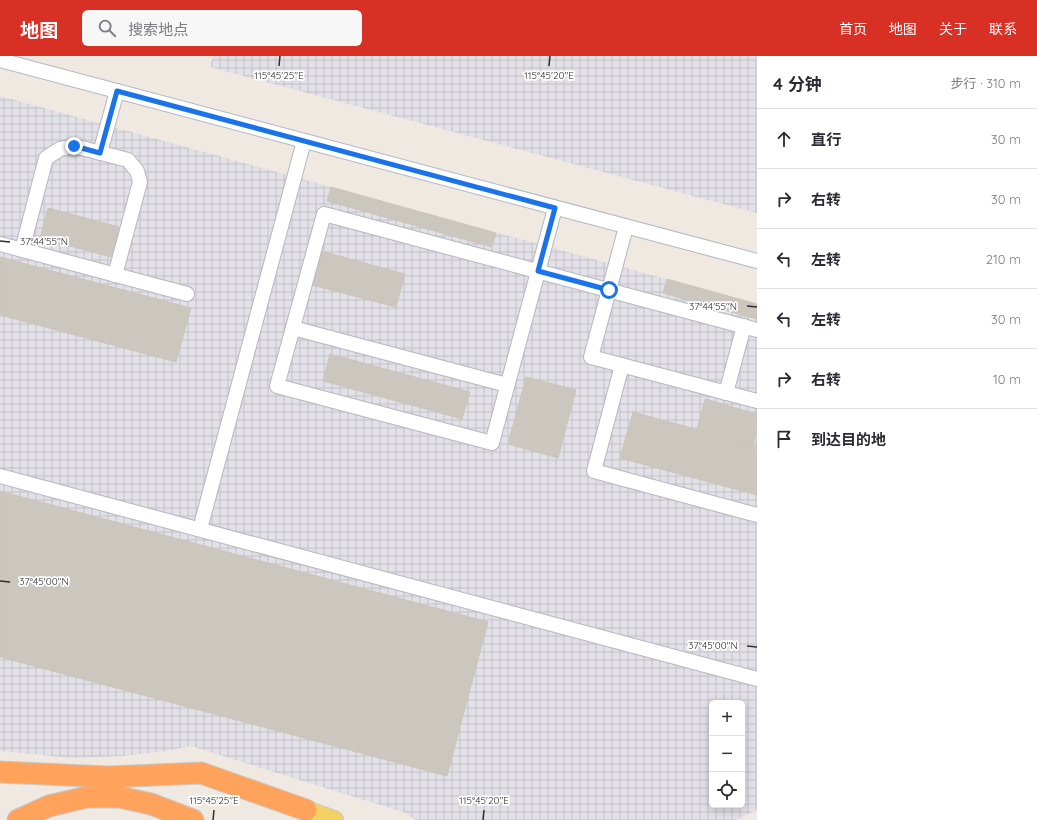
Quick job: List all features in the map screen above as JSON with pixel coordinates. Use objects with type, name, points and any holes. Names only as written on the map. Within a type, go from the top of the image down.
[{"type":"highway","points":[[0,772],[109,777],[202,773],[306,810]]},
{"type":"highway","points":[[18,820],[49,806],[87,797],[119,797],[151,804],[193,820]]},
{"type":"main road","points":[[306,810],[334,820]]},
{"type":"street","points":[[0,60],[757,261]]},
{"type":"street","points":[[100,153],[117,91]]},
{"type":"street","points":[[200,529],[304,141]]},
{"type":"street","points":[[22,250],[46,158],[60,149],[74,146],[128,160],[137,171],[140,182],[115,275]]},
{"type":"street","points":[[555,208],[538,271],[507,385],[492,443],[277,386],[324,214],[538,271],[750,328],[726,393]]},
{"type":"street","points":[[626,226],[591,357],[757,401]]},
{"type":"street","points":[[0,244],[187,294]]},
{"type":"street","points":[[293,328],[507,385]]},
{"type":"street","points":[[622,365],[594,471],[757,515]]},
{"type":"street","points":[[0,476],[757,679]]},
{"type":"shaded area","points":[[213,56],[757,56],[757,213],[210,67]]},
{"type":"shaded area","points":[[0,96],[757,304],[757,810],[736,820],[415,820],[406,813],[191,746],[167,751],[123,756],[72,758],[0,751]]},
{"type":"building","points":[[331,187],[496,233],[492,247],[327,201]]},
{"type":"building","points":[[48,208],[119,227],[111,257],[40,238]]},
{"type":"building","points":[[321,251],[405,274],[396,307],[312,285]]},
{"type":"building","points":[[0,257],[191,308],[176,362],[0,315]]},
{"type":"building","points":[[667,279],[757,304],[757,319],[663,293]]},
{"type":"building","points":[[330,354],[470,392],[462,419],[323,381]]},
{"type":"building","points":[[526,377],[576,390],[558,458],[508,444]]},
{"type":"building","points":[[705,399],[757,414],[757,430],[753,445],[697,430]]},
{"type":"building","points":[[633,412],[757,446],[757,495],[620,458]]},
{"type":"building","points":[[0,491],[488,622],[447,776],[0,657]]},
{"type":"route","points":[[74,146],[100,153],[117,91],[555,208],[538,271],[609,290]]}]
